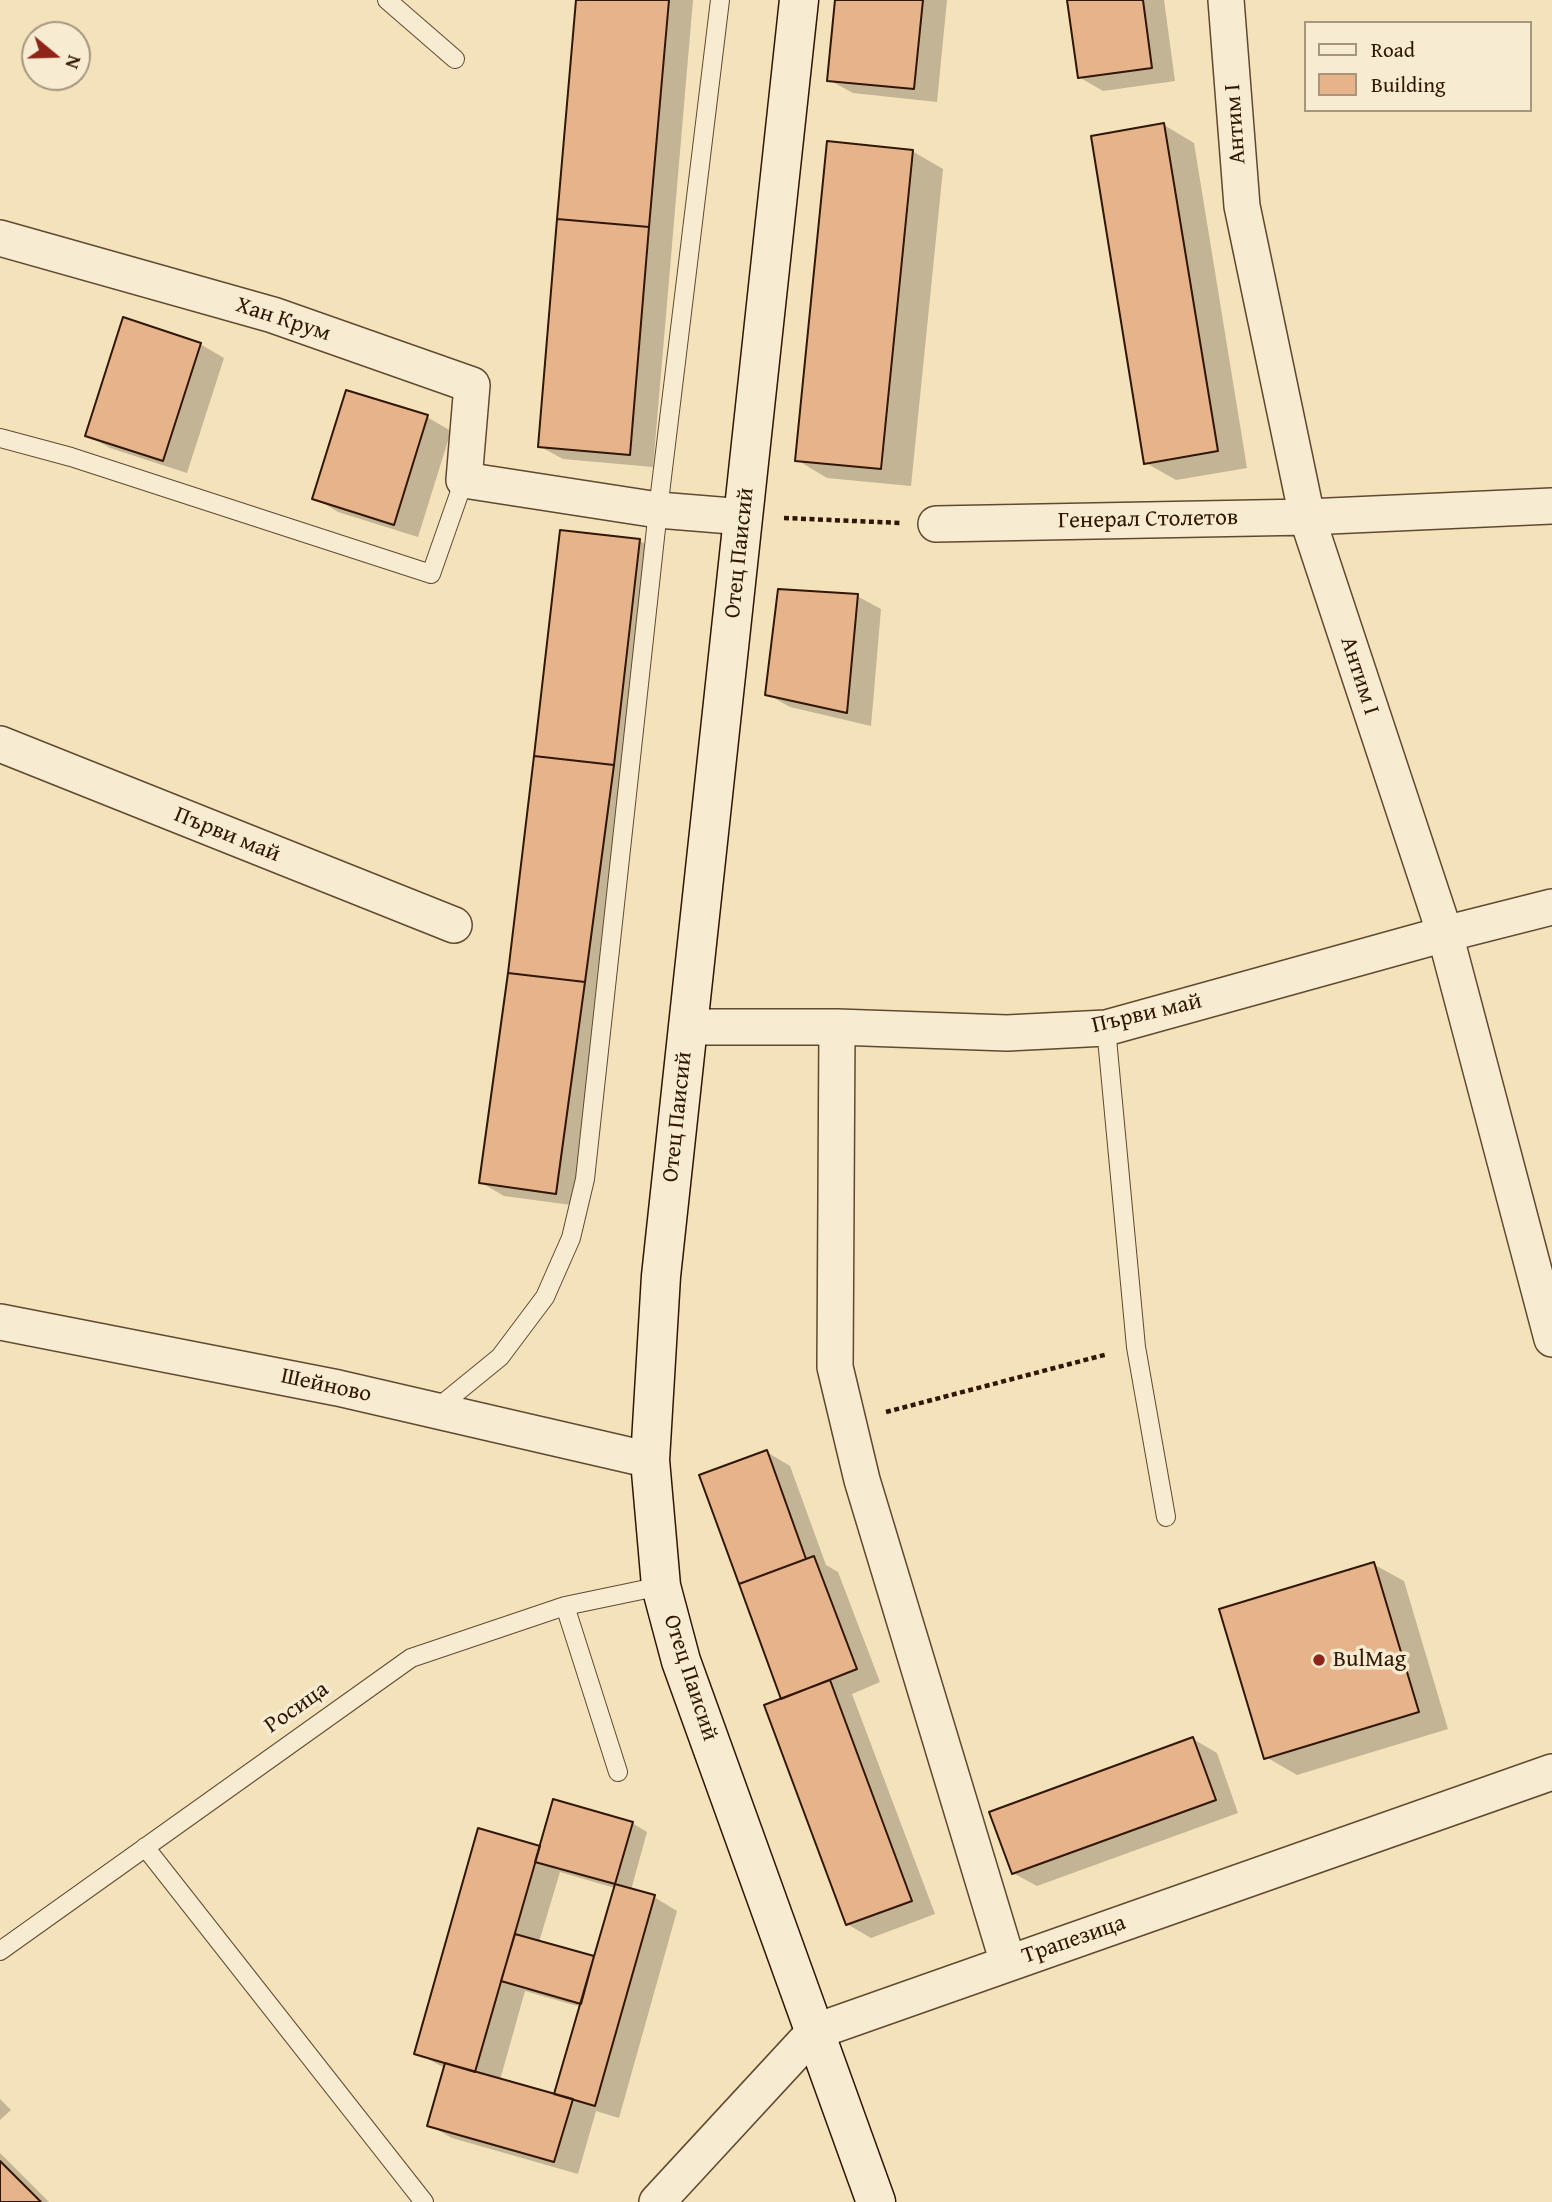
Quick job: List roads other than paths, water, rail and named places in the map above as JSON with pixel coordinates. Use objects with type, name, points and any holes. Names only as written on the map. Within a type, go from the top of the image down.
[{"type":"main road","name":"Отец Паисий","points":[[799,0],[661,1276],[650,1460],[661,1586],[681,1661],[876,2202]]},
{"type":"street","name":"Антим I","points":[[1226,0],[1242,206],[1307,517],[1445,934],[1552,1339]]},
{"type":"street","name":"Хан Крум","points":[[0,238],[273,315],[472,385],[464,480]]},
{"type":"street","points":[[464,480],[658,510],[744,517]]},
{"type":"street","name":"Генерал Столетов","points":[[936,524],[1307,517],[1552,506]]},
{"type":"street","name":"Първи май","points":[[0,744],[454,925]]},
{"type":"street","name":"Първи май","points":[[687,1027],[837,1027],[1007,1033],[1106,1028],[1552,907]]},
{"type":"street","points":[[837,1027],[835,1367],[862,1480],[1008,1963]]},
{"type":"street","name":"Шейново","points":[[0,1322],[338,1388],[650,1460]]},
{"type":"street","name":"Трапезица","points":[[657,2202],[814,2032],[1552,1772]]},
{"type":"lane","points":[[387,0],[456,59]]},
{"type":"lane","points":[[435,1410],[500,1357],[545,1297],[572,1238],[584,1179],[658,510],[720,0]]},
{"type":"lane","points":[[0,438],[71,457],[430,574],[464,480]]},
{"type":"lane","points":[[1106,1028],[1136,1347],[1166,1517]]},
{"type":"lane","name":"Росица","points":[[0,1951],[411,1658],[565,1606],[661,1586]]},
{"type":"lane","points":[[565,1606],[618,1772]]},
{"type":"lane","points":[[145,1847],[424,2202]]},
{"type":"place","name":"BulMag","points":[[1319,1660]]}]
